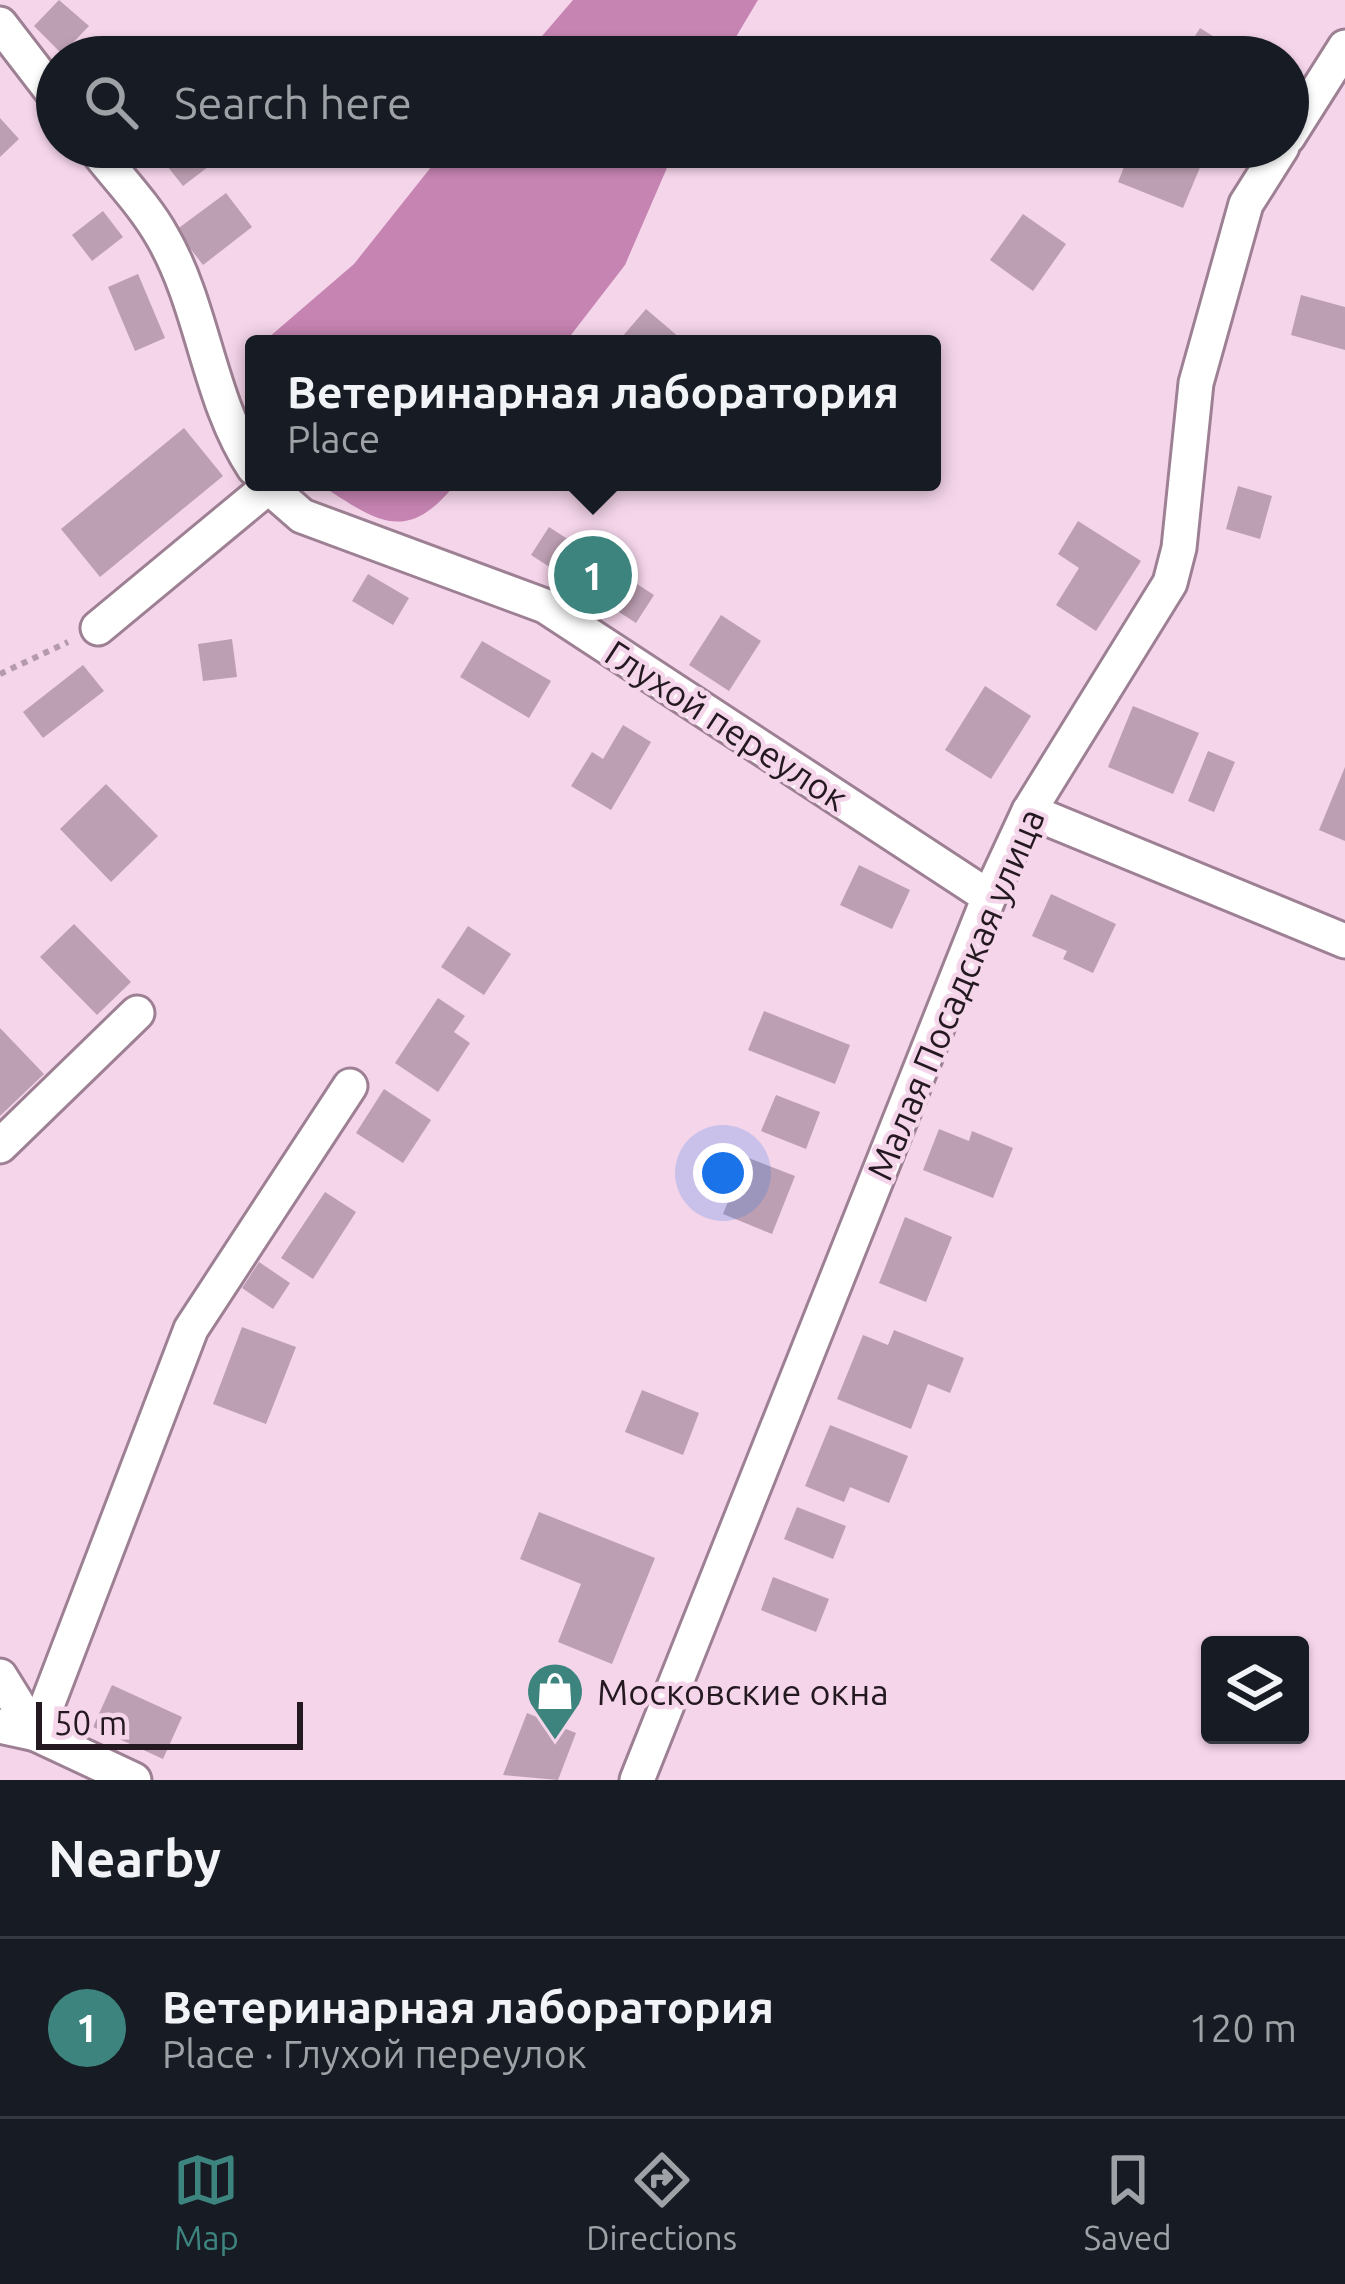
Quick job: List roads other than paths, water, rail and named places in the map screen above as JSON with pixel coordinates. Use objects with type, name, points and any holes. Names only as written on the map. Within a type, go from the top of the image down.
[{"type":"street","points":[[0,24],[36,71]]},
{"type":"street","points":[[1309,104],[1345,47]]},
{"type":"street","name":"Глухой переулок","points":[[110,168],[162,236],[245,454]]},
{"type":"street","name":"Малая Посадская улица","points":[[637,1780],[988,898],[1029,811],[1170,583],[1179,548],[1196,383],[1246,203],[1268,168]]},
{"type":"street","points":[[98,628],[248,491]]},
{"type":"street","name":"Глухой переулок","points":[[274,491],[302,516],[545,606],[988,898]]},
{"type":"street","points":[[1029,811],[1345,941]]},
{"type":"street","points":[[0,1146],[137,1013]]},
{"type":"street","points":[[36,1734],[191,1329],[350,1086]]},
{"type":"street","points":[[0,1676],[36,1734]]},
{"type":"street","points":[[0,1726],[36,1734],[134,1780]]},
{"type":"place","name":"Ветеринарная лаборатория","points":[[593,575]]},
{"type":"place","name":"Московские окна","points":[[555,1742]]}]
